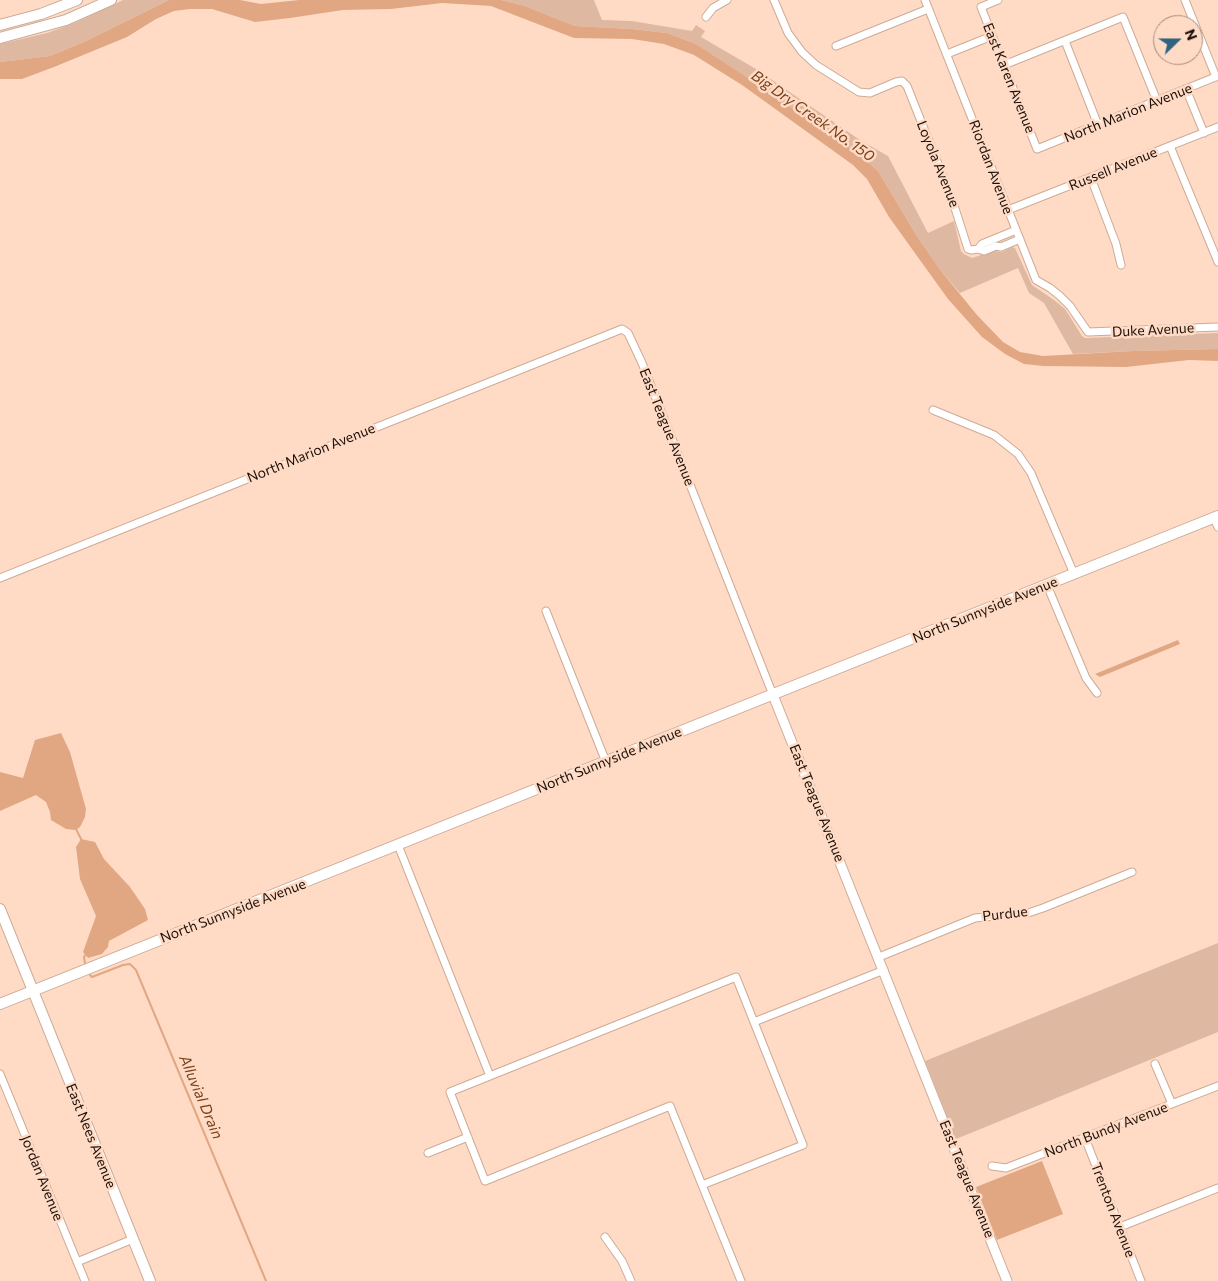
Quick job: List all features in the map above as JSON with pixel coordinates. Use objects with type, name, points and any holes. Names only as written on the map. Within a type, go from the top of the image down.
[{"type":"main road","points":[[0,25],[41,14],[77,0]]},
{"type":"main road","points":[[0,38],[66,20],[112,0]]},
{"type":"main road","name":"North Sunnyside Avenue","points":[[0,1004],[1074,574],[1217,520]]},
{"type":"main road","name":"East Nees Avenue","points":[[0,909],[150,1281]]},
{"type":"street","points":[[706,17],[713,8],[727,0]]},
{"type":"street","name":"Loyola Avenue","points":[[774,0],[788,34],[802,52],[816,65],[864,94],[896,82],[902,81],[907,86],[952,199],[968,248],[975,251],[982,244],[994,243]]},
{"type":"street","name":"Riordan Avenue","points":[[925,0],[1036,280],[1060,296],[1070,306],[1088,332]]},
{"type":"street","name":"East Karen Avenue","points":[[998,0],[981,7],[1037,149]]},
{"type":"street","points":[[1184,0],[1217,77]]},
{"type":"street","points":[[836,46],[928,9]]},
{"type":"street","points":[[1004,65],[1124,17],[1157,101]]},
{"type":"street","points":[[947,54],[992,36]]},
{"type":"street","points":[[1065,41],[1098,125]]},
{"type":"street","name":"North Marion Avenue","points":[[1037,149],[1217,77]]},
{"type":"street","points":[[1186,89],[1204,133]]},
{"type":"street","name":"Russell Avenue","points":[[1008,210],[1218,127]]},
{"type":"street","points":[[1170,146],[1218,262]]},
{"type":"street","points":[[1090,178],[1116,244],[1121,265]]},
{"type":"street","points":[[1016,230],[994,243],[1001,247],[1020,239]]},
{"type":"street","name":"Duke Avenue","points":[[1088,332],[1218,327]]},
{"type":"street","name":"North Marion Avenue","points":[[0,578],[622,329]]},
{"type":"street","name":"East Teague Avenue","points":[[622,329],[628,333],[642,363],[1007,1281]]},
{"type":"street","points":[[933,410],[994,435],[1018,454],[1031,473],[1074,574]]},
{"type":"street","points":[[1047,585],[1086,678],[1097,693]]},
{"type":"street","points":[[546,611],[606,762]]},
{"type":"street","points":[[398,845],[490,1076]]},
{"type":"street","name":"Purdue","points":[[879,957],[975,918],[1028,913],[1132,872]]},
{"type":"street","points":[[754,1022],[884,970]]},
{"type":"street","points":[[702,1185],[803,1145],[736,977],[450,1092],[485,1181],[670,1106],[702,1185],[741,1281]]},
{"type":"street","points":[[1155,1064],[1172,1104]]},
{"type":"street","name":"Jordan Avenue","points":[[0,1074],[84,1281]]},
{"type":"street","name":"North Bundy Avenue","points":[[992,1166],[1006,1168],[1218,1086]]},
{"type":"street","points":[[428,1153],[468,1137]]},
{"type":"street","name":"Trenton Avenue","points":[[1085,1138],[1141,1281]]},
{"type":"street","points":[[1120,1227],[1218,1188]]},
{"type":"street","points":[[605,1237],[622,1260],[631,1281]]},
{"type":"street","points":[[77,1262],[133,1239]]},
{"type":"shaded area","points":[[123,0],[169,0],[84,42],[50,56],[0,62],[0,44],[47,33],[77,22]]},
{"type":"shaded area","points":[[169,0],[240,0],[261,4],[299,0],[501,0],[525,6],[575,26],[667,33],[696,44],[747,77],[860,155],[878,171],[918,238],[941,271],[977,315],[1003,342],[1020,352],[1043,356],[1218,349],[1218,361],[1189,360],[1126,367],[1043,366],[1024,364],[1005,354],[982,337],[948,299],[889,217],[867,179],[853,165],[742,85],[694,55],[664,44],[632,39],[574,38],[491,6],[442,3],[391,9],[343,10],[255,22],[212,9],[190,9],[174,11],[156,19],[127,37],[22,79],[0,79],[0,62],[50,56],[84,42]]},
{"type":"shaded area","points":[[501,0],[594,0],[602,20],[632,21],[692,31],[696,25],[705,31],[701,37],[756,69],[860,140],[888,156],[928,233],[954,221],[961,251],[972,258],[993,251],[1002,252],[1012,247],[1015,248],[1032,285],[1065,309],[1085,338],[1218,333],[1218,349],[1073,354],[1044,303],[1029,293],[1018,268],[960,293],[941,271],[918,238],[878,171],[860,155],[696,44],[667,33],[575,26],[525,6]]},
{"type":"shaded area","points":[[1178,640],[1180,644],[1100,677],[1095,674]]},
{"type":"shaded area","points":[[61,733],[70,752],[86,809],[85,817],[80,827],[76,830],[66,829],[51,820],[46,802],[36,795],[0,811],[0,772],[23,778],[35,740]]},
{"type":"shaded area","points":[[81,839],[95,842],[104,859],[130,887],[145,909],[148,920],[109,941],[108,947],[102,954],[88,958],[83,952],[96,916],[80,879],[76,847]]},
{"type":"shaded area","points":[[1218,943],[1218,1032],[956,1139],[925,1061]]},
{"type":"shaded area","points":[[1042,1161],[1063,1214],[997,1240],[976,1187]]},
{"type":"waterway","name":"Alluvial Drain","points":[[76,829],[82,841]]},
{"type":"waterway","name":"Alluvial Drain","points":[[85,964],[84,957],[86,954]]},
{"type":"waterway","name":"Alluvial Drain","points":[[90,975],[92,977],[130,964],[136,970],[266,1281]]},
{"type":"water label","name":"Big Dry Creek No. 150","points":[[813,116]]}]
